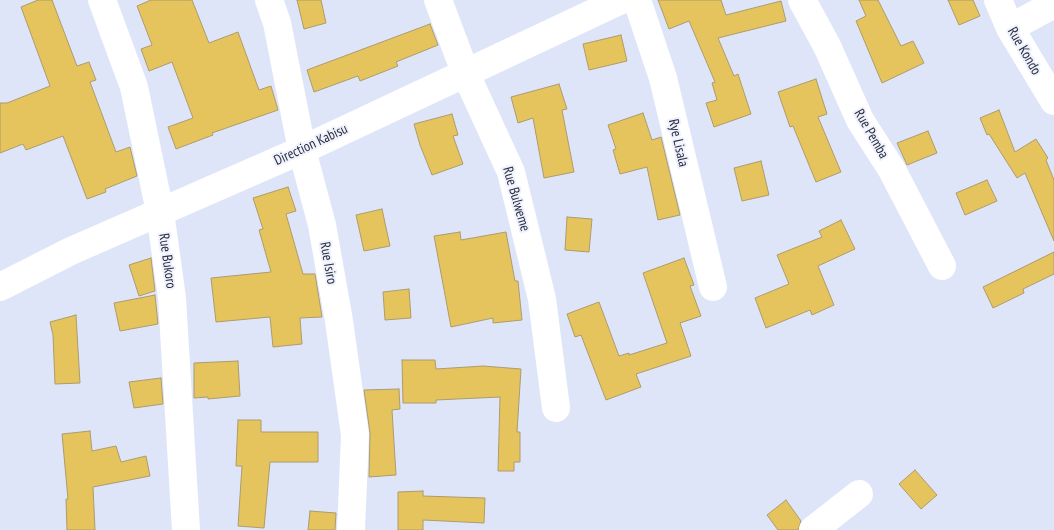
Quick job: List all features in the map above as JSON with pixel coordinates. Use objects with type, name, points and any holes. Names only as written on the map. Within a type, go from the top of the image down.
[{"type":"street","name":"Rue Bukoro","points":[[102,0],[134,87],[160,212],[172,298],[186,530]]},
{"type":"street","name":"Rue Isiro","points":[[269,0],[277,23],[302,150],[322,225],[339,321],[355,435],[351,530]]},
{"type":"street","name":"Rue Bulweme","points":[[438,0],[465,72],[511,172],[542,299],[556,408]]},
{"type":"street","name":"Rye Lisala","points":[[637,0],[663,78],[713,287]]},
{"type":"street","name":"Rue Pemba","points":[[802,0],[827,46],[860,120],[892,170],[942,266]]},
{"type":"street","name":"Rue Kondo","points":[[998,0],[1010,28],[1054,101]]},
{"type":"street","name":"Direction Kabisu","points":[[0,287],[71,251],[302,150],[608,2]]},
{"type":"street","points":[[1010,28],[1054,4]]},
{"type":"street","points":[[813,530],[859,494]]},
{"type":"building","points":[[38,0],[52,0],[77,66],[89,62],[96,80],[90,82],[116,152],[130,147],[137,176],[105,189],[106,192],[87,199],[63,136],[26,150],[23,144],[0,153],[0,103],[7,103],[50,86],[21,7]]},
{"type":"building","points":[[151,0],[192,0],[209,43],[238,32],[259,90],[271,86],[278,110],[212,133],[213,135],[176,149],[168,127],[193,118],[172,62],[149,71],[141,49],[152,45],[137,6]]},
{"type":"building","points":[[297,0],[321,0],[326,23],[304,29]]},
{"type":"building","points":[[658,0],[721,0],[726,15],[781,1],[786,21],[718,38],[734,76],[738,74],[751,114],[714,127],[706,103],[717,100],[712,83],[715,82],[689,21],[669,29]]},
{"type":"building","points":[[859,0],[878,0],[901,46],[913,41],[924,63],[882,83],[856,21],[866,16]]},
{"type":"building","points":[[948,0],[973,0],[980,16],[959,25]]},
{"type":"building","points":[[430,24],[438,45],[396,62],[398,66],[360,81],[358,76],[314,92],[307,70]]},
{"type":"building","points":[[621,35],[627,61],[589,70],[583,44]]},
{"type":"building","points":[[816,79],[827,114],[818,117],[841,172],[816,182],[793,126],[790,127],[778,92]]},
{"type":"building","points":[[559,84],[567,109],[562,110],[574,172],[544,178],[533,118],[518,123],[511,97]]},
{"type":"building","points":[[999,110],[1015,152],[1036,139],[1048,158],[1046,160],[1054,180],[1054,241],[1025,173],[1017,178],[989,134],[987,135],[980,118]]},
{"type":"building","points":[[643,113],[652,140],[661,137],[680,215],[658,220],[647,167],[620,174],[613,150],[616,149],[608,125]]},
{"type":"building","points":[[452,114],[458,135],[453,136],[463,164],[432,175],[414,124]]},
{"type":"building","points":[[928,131],[937,153],[907,165],[897,143]]},
{"type":"building","points":[[761,161],[769,195],[742,201],[734,168]]},
{"type":"building","points":[[987,180],[997,201],[965,215],[956,193]]},
{"type":"building","points":[[288,187],[296,211],[286,214],[303,274],[315,274],[322,317],[300,318],[302,344],[273,347],[270,317],[216,322],[211,278],[271,272],[259,230],[263,229],[253,198]]},
{"type":"building","points":[[382,209],[390,246],[364,251],[356,215]]},
{"type":"building","points":[[567,217],[592,219],[589,252],[565,250]]},
{"type":"building","points":[[841,220],[855,249],[818,266],[834,305],[812,315],[810,310],[766,328],[755,298],[789,284],[777,255],[822,237],[819,231]]},
{"type":"building","points":[[460,232],[461,240],[506,232],[515,281],[518,281],[522,320],[493,323],[493,318],[451,327],[434,236]]},
{"type":"building","points":[[1054,252],[1054,274],[1023,289],[1024,293],[993,308],[983,287]]},
{"type":"building","points":[[151,258],[155,291],[139,296],[129,265]]},
{"type":"building","points":[[684,258],[694,285],[690,286],[701,316],[680,323],[691,356],[636,374],[641,387],[606,400],[581,335],[575,337],[567,314],[599,302],[619,356],[629,353],[629,355],[667,343],[643,273]]},
{"type":"building","points":[[409,289],[411,318],[385,320],[383,292]]},
{"type":"building","points":[[155,295],[158,324],[120,331],[114,303]]},
{"type":"building","points":[[76,315],[80,383],[55,384],[53,335],[50,322]]},
{"type":"building","points":[[402,360],[435,360],[436,369],[483,366],[521,369],[517,432],[520,432],[520,462],[514,462],[514,471],[498,471],[500,397],[436,400],[436,403],[403,403]]},
{"type":"building","points":[[238,361],[240,396],[208,399],[208,397],[194,398],[194,363]]},
{"type":"building","points":[[161,378],[163,404],[134,408],[129,382]]},
{"type":"building","points":[[399,389],[400,409],[392,410],[396,475],[369,477],[370,433],[364,390]]},
{"type":"building","points":[[238,420],[261,420],[261,432],[318,432],[318,462],[270,462],[264,528],[238,526],[242,466],[236,466]]},
{"type":"building","points":[[90,431],[92,451],[116,446],[121,462],[146,456],[150,476],[93,487],[95,530],[67,530],[66,499],[68,499],[62,434]]},
{"type":"building","points":[[915,470],[937,495],[921,509],[899,484]]},
{"type":"building","points":[[423,491],[423,496],[485,498],[484,523],[423,520],[423,530],[398,530],[398,492]]},
{"type":"building","points":[[786,500],[801,521],[798,530],[778,530],[767,515]]},
{"type":"building","points":[[310,511],[336,513],[335,530],[308,530]]}]
